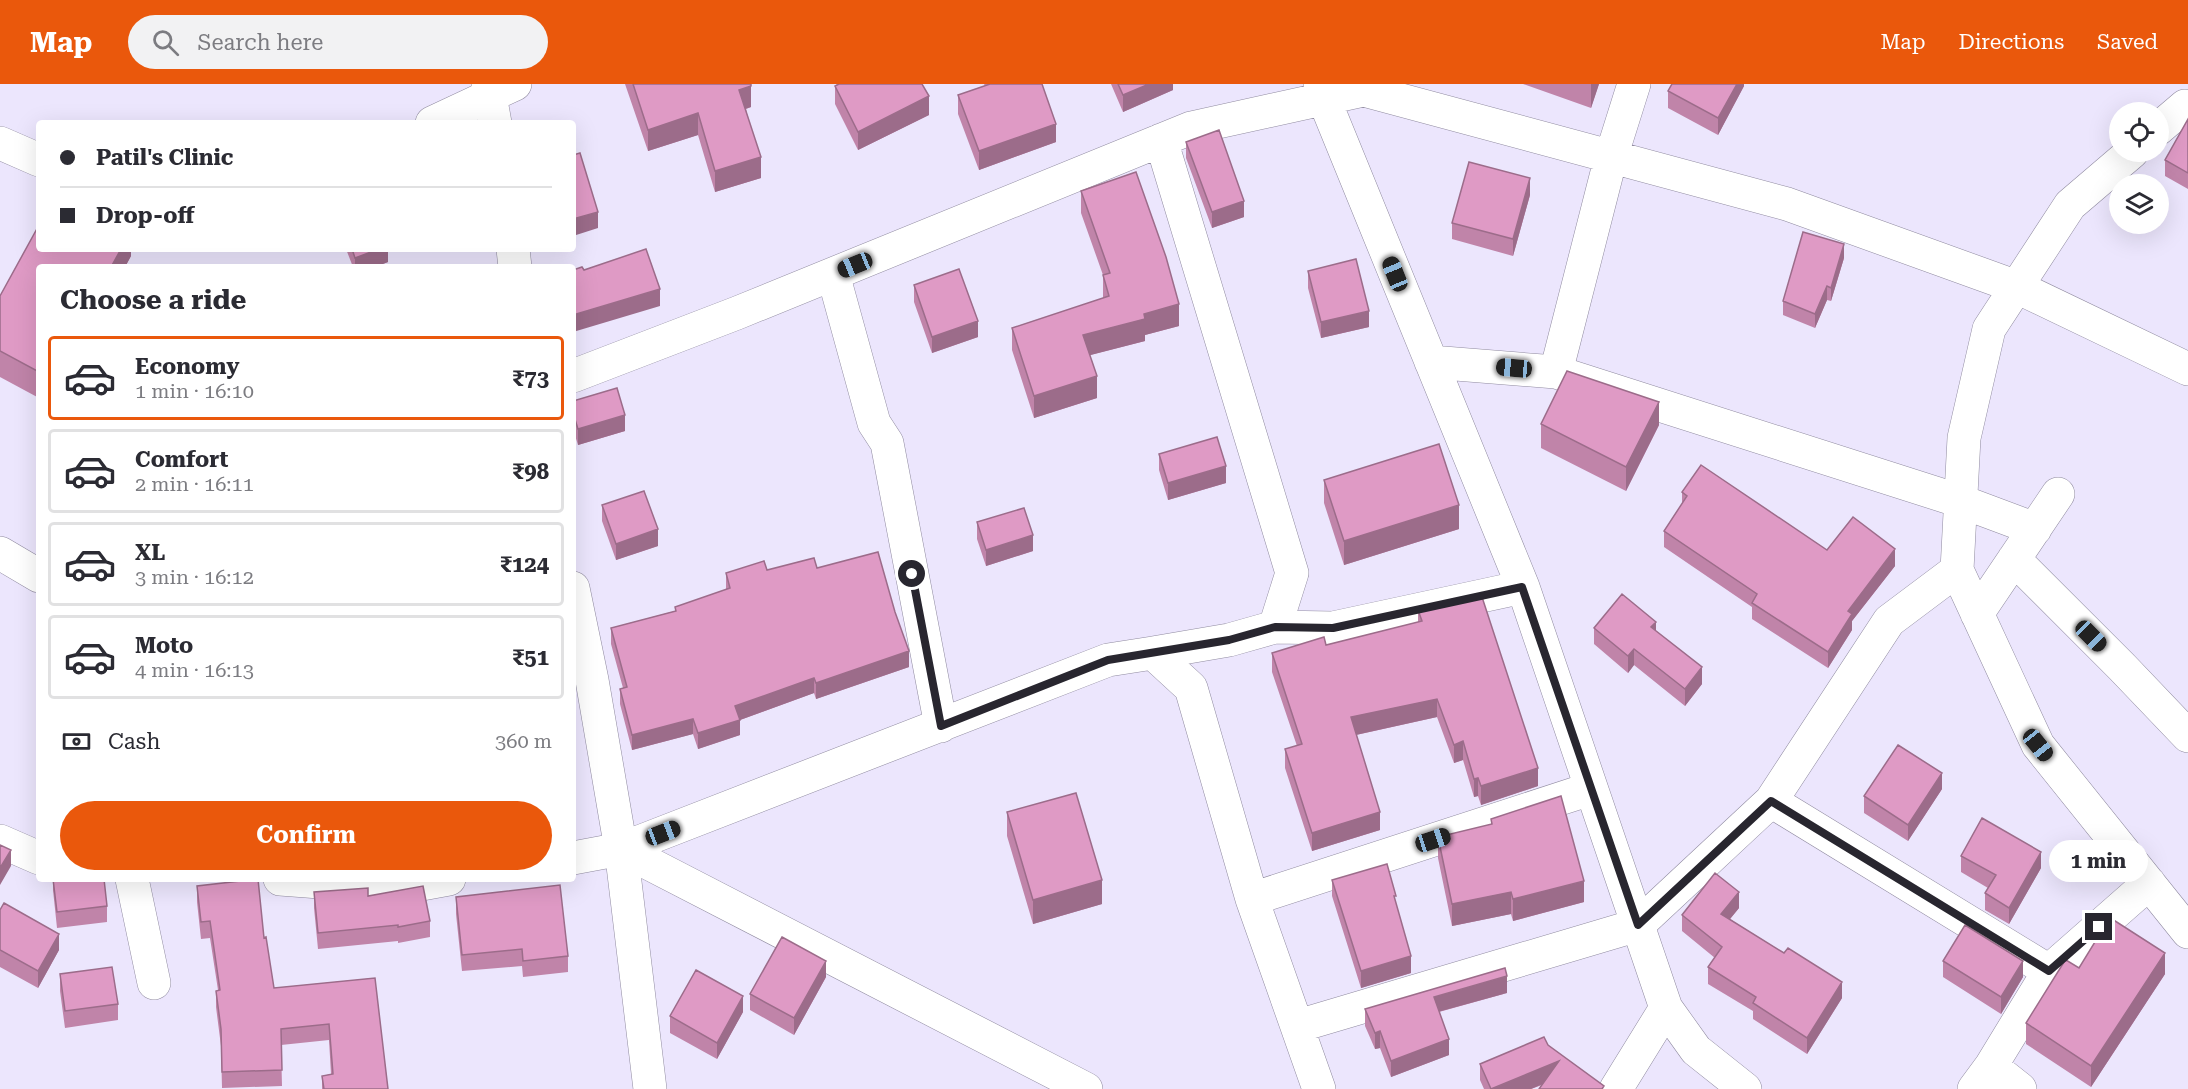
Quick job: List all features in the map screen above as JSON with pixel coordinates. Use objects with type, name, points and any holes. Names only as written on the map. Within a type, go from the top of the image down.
[{"type":"street","points":[[1556,372],[1611,157],[1634,84]]},
{"type":"street","points":[[576,375],[833,274],[1191,128],[1322,91],[1364,90],[1787,204],[2017,287],[2188,369]]},
{"type":"street","points":[[1322,91],[1522,587],[1666,1008],[1696,1050],[1745,1089]]},
{"type":"street","points":[[440,120],[497,97]]},
{"type":"street","points":[[2169,120],[2185,106],[2188,107]]},
{"type":"street","points":[[1161,140],[1292,573],[1275,627]]},
{"type":"street","points":[[0,144],[36,159]]},
{"type":"street","points":[[2121,162],[2070,205],[1989,329],[1964,438],[1957,570],[2038,745],[2188,932]]},
{"type":"street","points":[[833,274],[874,423],[887,443],[941,726]]},
{"type":"street","points":[[1431,362],[1556,372],[1960,501],[2035,529]]},
{"type":"street","points":[[1977,614],[2058,494]]},
{"type":"street","points":[[0,553],[36,574]]},
{"type":"street","points":[[2014,559],[2188,736]]},
{"type":"street","points":[[1298,1026],[1638,925],[1771,801],[1889,621],[1957,570]]},
{"type":"street","points":[[576,857],[621,849],[1108,660],[1229,640],[1275,627],[1333,628],[1522,587]]},
{"type":"street","points":[[576,603],[592,680],[621,849],[650,1089]]},
{"type":"street","points":[[1153,653],[1191,688],[1252,899],[1319,1089]]},
{"type":"street","points":[[1252,899],[1590,789]]},
{"type":"street","points":[[1771,801],[2049,971]]},
{"type":"street","points":[[0,842],[36,857]]},
{"type":"street","points":[[621,849],[1086,1089]]},
{"type":"street","points":[[133,882],[154,984]]},
{"type":"street","points":[[369,882],[399,883]]},
{"type":"street","points":[[2020,1089],[1983,1078],[2049,971],[2149,883]]},
{"type":"street","points":[[1616,1089],[1666,1008]]},
{"type":"building","points":[[633,84],[751,84],[739,90],[761,157],[715,171],[698,113],[648,130]]},
{"type":"building","points":[[839,84],[922,84],[929,96],[858,132],[835,86]]},
{"type":"building","points":[[990,84],[1042,84],[1056,124],[979,151],[958,95]]},
{"type":"building","points":[[1118,84],[1149,84],[1123,95]]},
{"type":"building","points":[[1672,84],[1737,84],[1718,118],[1668,91]]},
{"type":"building","points":[[2188,119],[2188,173],[2169,162],[2169,153]]},
{"type":"building","points":[[1219,130],[1244,201],[1212,212],[1186,142]]},
{"type":"building","points":[[580,153],[598,212],[576,218],[576,154]]},
{"type":"building","points":[[1469,162],[1530,178],[1513,239],[1452,223]]},
{"type":"building","points":[[1136,172],[1166,257],[1179,304],[1144,314],[1145,319],[1083,335],[1097,376],[1034,396],[1012,328],[1109,296],[1103,275],[1110,273],[1081,191]]},
{"type":"building","points":[[36,230],[36,252],[119,252],[113,264],[36,264],[36,370],[0,351],[0,296]]},
{"type":"building","points":[[1803,232],[1844,244],[1831,288],[1827,286],[1815,314],[1783,301]]},
{"type":"building","points":[[646,249],[660,289],[576,314],[576,269],[582,267],[584,270]]},
{"type":"building","points":[[353,252],[371,252],[355,258]]},
{"type":"building","points":[[1356,259],[1369,311],[1321,322],[1308,271]]},
{"type":"building","points":[[959,269],[978,321],[932,337],[914,285]]},
{"type":"building","points":[[1567,371],[1659,402],[1626,467],[1541,424]]},
{"type":"building","points":[[617,388],[625,415],[578,429],[576,400]]},
{"type":"building","points":[[1217,437],[1226,466],[1168,483],[1159,454]]},
{"type":"building","points":[[1439,444],[1459,505],[1344,541],[1324,480]]},
{"type":"building","points":[[1701,465],[1827,550],[1853,517],[1895,549],[1848,611],[1852,614],[1828,652],[1752,603],[1757,594],[1664,531],[1687,496],[1682,492]]},
{"type":"building","points":[[644,491],[658,529],[616,544],[602,505]]},
{"type":"building","points":[[1024,508],[1033,535],[986,550],[977,522]]},
{"type":"building","points":[[878,552],[909,651],[816,683],[814,678],[735,706],[740,720],[698,733],[693,719],[632,735],[620,689],[627,687],[611,628],[676,611],[675,607],[730,588],[726,573],[764,561],[767,570],[814,558],[817,568]]},
{"type":"building","points":[[1622,594],[1656,622],[1651,627],[1702,667],[1685,689],[1634,649],[1628,656],[1594,628]]},
{"type":"building","points":[[1482,597],[1538,768],[1481,786],[1478,778],[1474,779],[1463,741],[1454,745],[1437,699],[1351,717],[1380,812],[1312,833],[1285,749],[1302,744],[1272,653],[1324,637],[1326,645],[1422,621],[1418,610]]},
{"type":"building","points":[[1898,745],[1942,773],[1908,825],[1864,796]]},
{"type":"building","points":[[1076,793],[1102,880],[1033,900],[1007,812]]},
{"type":"building","points":[[1561,796],[1584,881],[1513,899],[1511,892],[1452,904],[1438,837],[1492,824],[1491,819]]},
{"type":"building","points":[[1982,818],[2041,852],[2009,908],[1985,893],[1996,875],[1961,856]]},
{"type":"building","points":[[0,845],[11,850],[0,868]]},
{"type":"building","points":[[1387,864],[1411,956],[1361,971],[1332,880]]},
{"type":"building","points":[[1715,873],[1739,892],[1721,914],[1784,953],[1788,948],[1842,982],[1807,1038],[1753,1003],[1756,997],[1708,967],[1722,947],[1682,915]]},
{"type":"building","points":[[53,882],[104,882],[107,906],[57,912]]},
{"type":"building","points":[[258,882],[264,938],[266,937],[274,988],[375,978],[388,1089],[324,1089],[322,1076],[333,1074],[329,1024],[281,1029],[282,1070],[222,1072],[221,1029],[216,991],[220,990],[210,921],[201,922],[197,886]]},
{"type":"building","points":[[560,885],[568,956],[523,961],[522,949],[462,955],[456,897]]},
{"type":"building","points":[[423,886],[430,921],[398,927],[398,925],[318,933],[314,892],[368,888],[368,896]]},
{"type":"building","points":[[4,903],[59,934],[38,971],[0,950],[0,910]]},
{"type":"building","points":[[2112,919],[2165,953],[2091,1066],[2026,1023],[2064,962],[2066,960],[2079,968],[2106,924]]},
{"type":"building","points":[[1965,925],[2023,961],[2001,997],[1943,961]]},
{"type":"building","points":[[782,937],[826,961],[794,1018],[750,994]]},
{"type":"building","points":[[112,967],[118,1004],[65,1011],[60,974]]},
{"type":"building","points":[[1505,968],[1507,976],[1434,997],[1449,1039],[1391,1061],[1380,1031],[1375,1033],[1365,1009]]},
{"type":"building","points":[[696,970],[743,996],[717,1043],[670,1016]]},
{"type":"building","points":[[1544,1037],[1548,1045],[1604,1086],[1602,1089],[1539,1089],[1559,1061],[1491,1089],[1480,1064]]},
{"type":"route","points":[[912,574],[941,726],[1108,660],[1229,640],[1275,627],[1333,628],[1522,587],[1638,925],[1771,801],[2049,971],[2099,927]]}]
